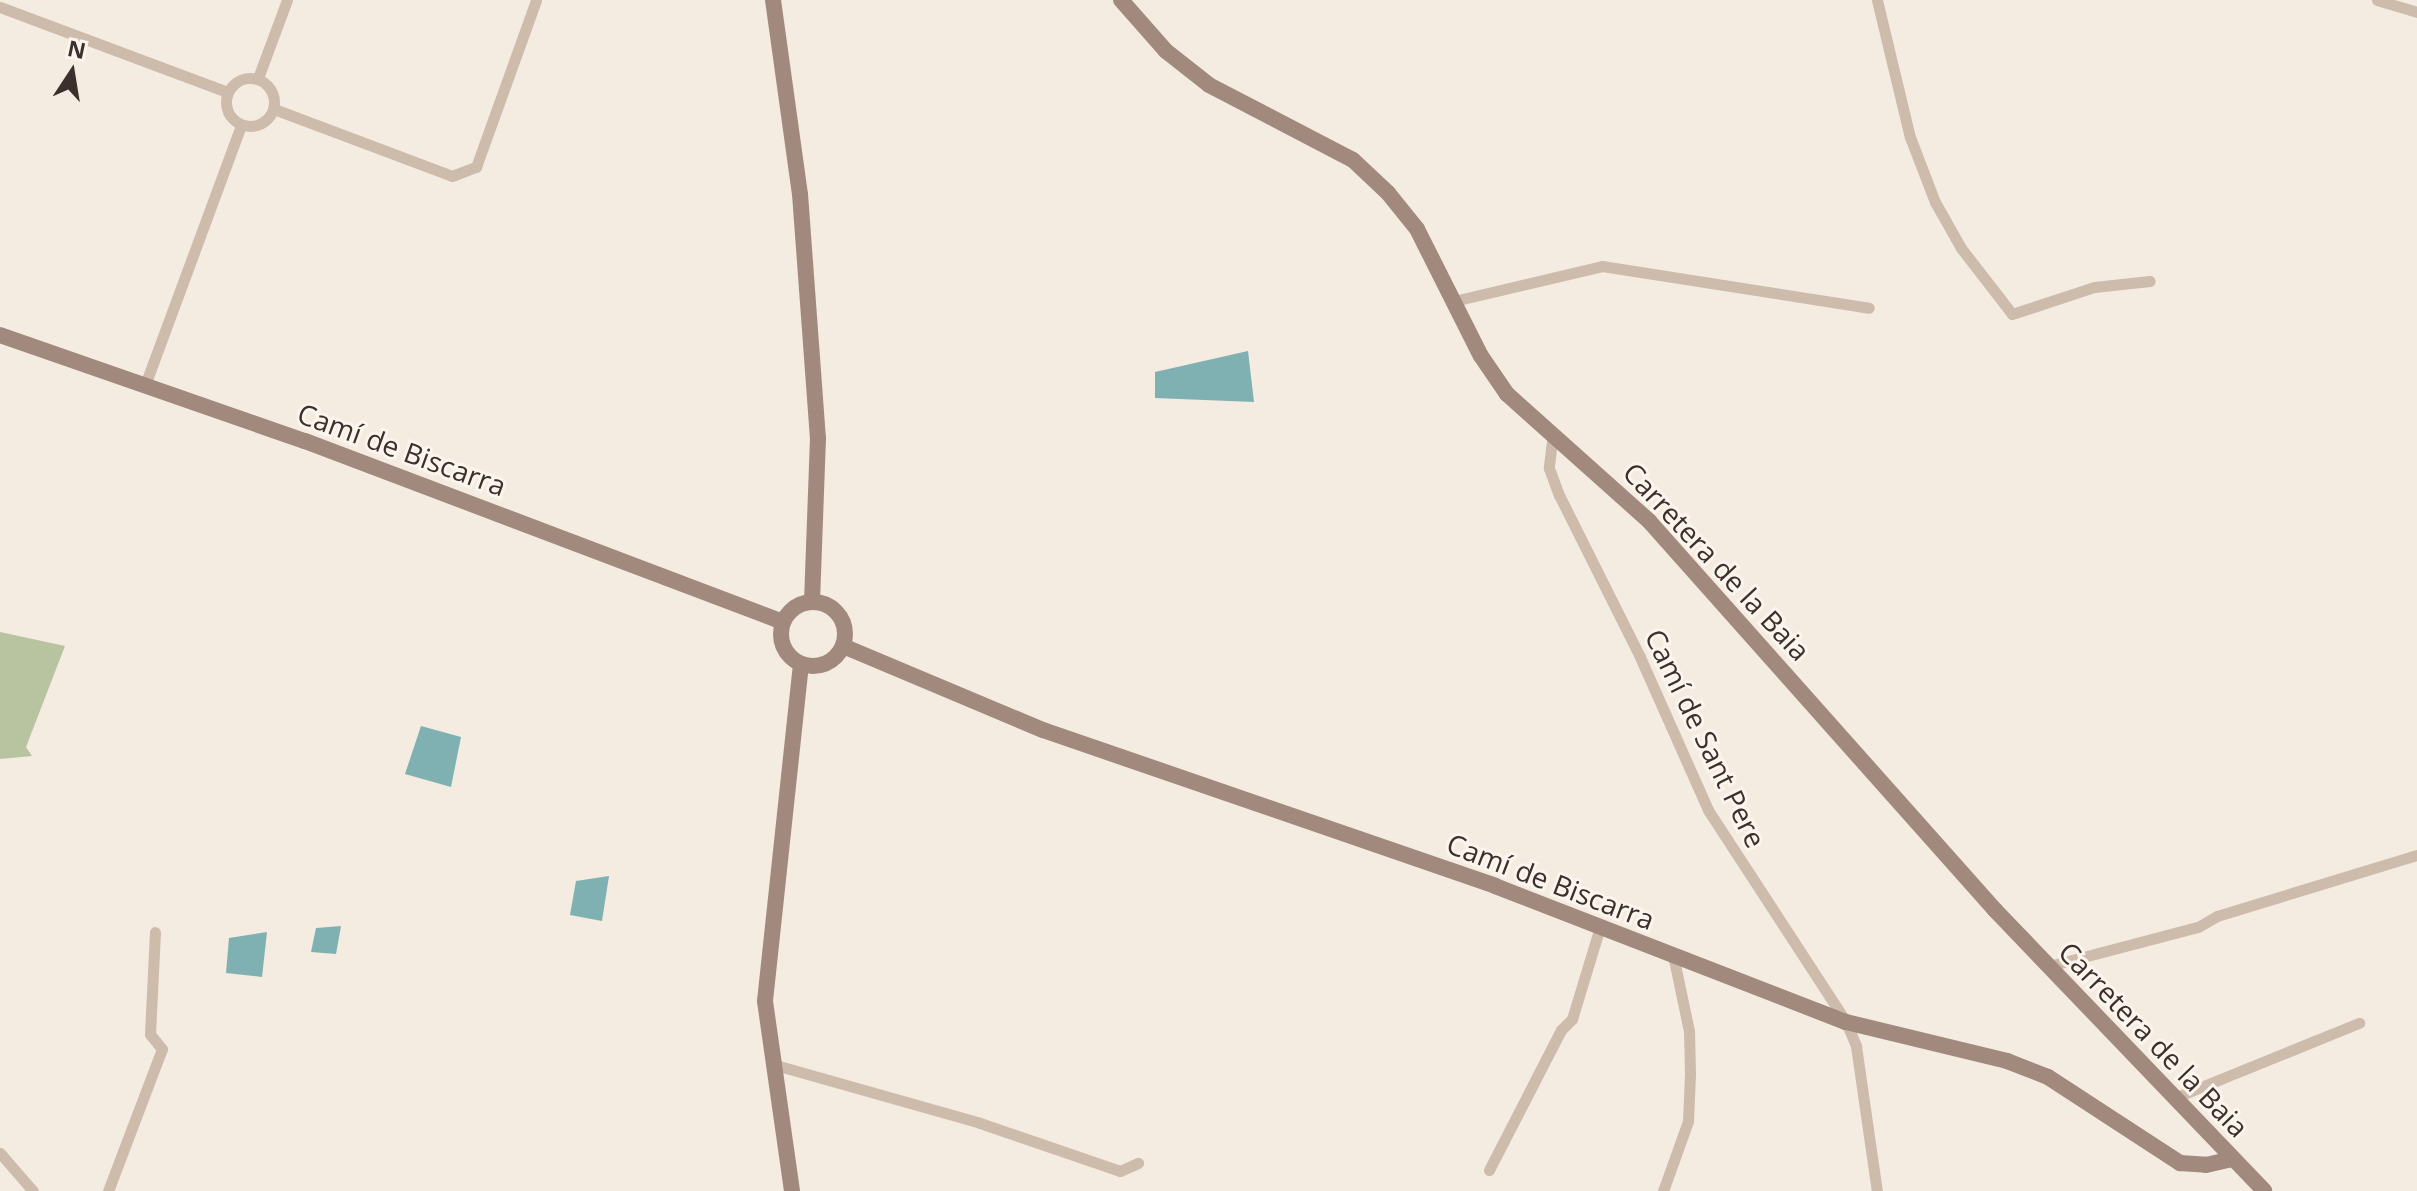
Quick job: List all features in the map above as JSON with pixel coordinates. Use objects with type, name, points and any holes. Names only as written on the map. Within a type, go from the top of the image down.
[{"type":"main road","points":[[773,0],[800,194],[818,438],[812,602]]},
{"type":"main road","name":"Carretera de la Baia","points":[[1121,0],[1166,51],[1209,85],[1353,160],[1417,229],[1481,356],[1507,394],[1649,521],[2049,966],[2258,1188]]},
{"type":"main road","name":"Camí de Biscarra","points":[[0,335],[145,385],[783,622]]},
{"type":"main road","points":[[812,602],[838,613],[845,630],[843,646],[828,663],[801,664],[785,650],[783,622],[792,609],[812,602]]},
{"type":"main road","name":"Camí de Biscarra","points":[[843,646],[1043,730],[1600,927],[1846,1022],[2007,1061],[2048,1077],[2180,1163],[2206,1165],[2232,1159]]},
{"type":"main road","points":[[792,1191],[765,1001],[801,664]]},
{"type":"street","points":[[258,78],[287,0]]},
{"type":"street","points":[[274,109],[452,176],[476,167],[536,0]]},
{"type":"street","points":[[1877,0],[1910,137],[1935,202],[1961,248],[2012,314],[2094,287],[2150,281]]},
{"type":"street","points":[[2377,0],[2417,12]]},
{"type":"street","points":[[7,6],[227,92]]},
{"type":"street","points":[[258,78],[272,90],[274,109],[261,124],[241,125],[229,114],[227,92],[235,82],[258,78]]},
{"type":"street","points":[[145,385],[241,125]]},
{"type":"street","points":[[1454,301],[1602,266],[1869,308]]},
{"type":"street","name":"Camí de Sant Pere","points":[[1553,433],[1549,468],[1559,495],[1640,657],[1708,810],[1846,1022],[1866,1097],[1877,1191]]},
{"type":"street","points":[[2049,966],[2198,927],[2217,916],[2417,855]]},
{"type":"street","points":[[1489,1170],[1561,1030],[1572,1019],[1600,927]]},
{"type":"street","points":[[108,1191],[162,1049],[150,1034],[155,932]]},
{"type":"street","points":[[1663,1191],[1683,1144],[1690,1090],[1689,1031],[1673,955]]},
{"type":"street","points":[[2174,1098],[2359,1023]]},
{"type":"street","points":[[772,1064],[980,1123],[1120,1171],[1138,1163]]},
{"type":"street","points":[[0,1153],[33,1191]]},
{"type":"green space","points":[[0,632],[65,646],[26,747],[32,756],[0,759]]},
{"type":"water","points":[[1248,351],[1254,402],[1155,398],[1155,372]]},
{"type":"water","points":[[421,726],[461,737],[451,787],[405,774]]},
{"type":"water","points":[[609,876],[602,921],[570,915],[576,881]]},
{"type":"water","points":[[341,926],[336,954],[311,952],[316,928]]},
{"type":"water","points":[[267,932],[262,977],[226,973],[229,938]]}]
